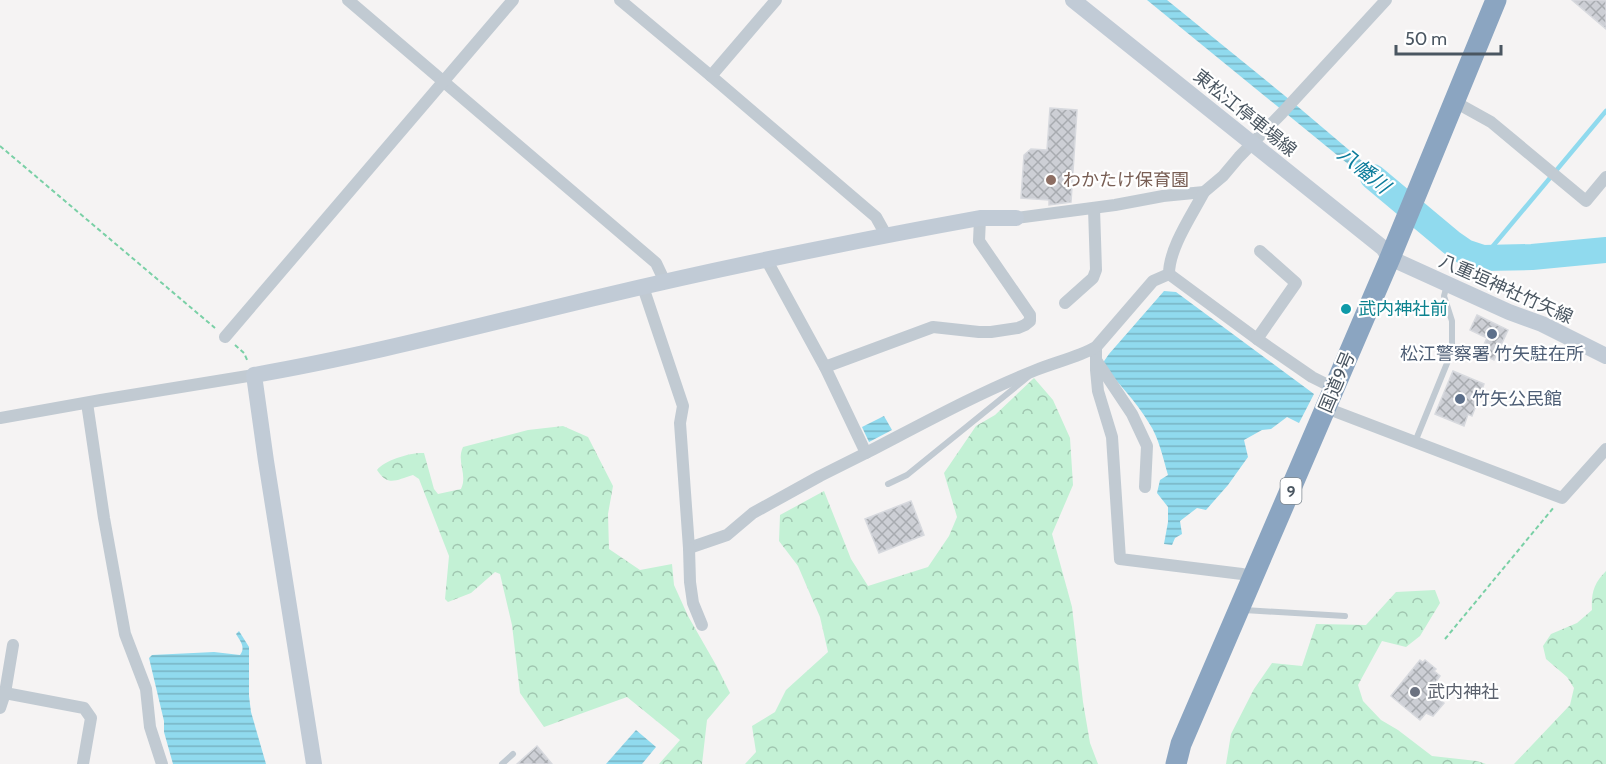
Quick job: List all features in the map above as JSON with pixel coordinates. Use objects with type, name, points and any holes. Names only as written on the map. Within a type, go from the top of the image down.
[{"type":"highway","name":"国道9号","points":[[1176,764],[1181,744],[1254,578],[1455,102],[1490,2]]},
{"type":"street","points":[[348,0],[656,263],[665,282]]},
{"type":"street","points":[[225,337],[513,0]]},
{"type":"street","points":[[620,0],[876,217],[886,235]]},
{"type":"street","points":[[711,76],[776,0]]},
{"type":"street","name":"東松江停車場線","points":[[1073,0],[1383,248],[1390,258]]},
{"type":"street","points":[[1169,274],[1169,264],[1181,235],[1204,192],[1217,183],[1386,0]]},
{"type":"street","points":[[1455,102],[1491,122],[1586,201],[1606,177]]},
{"type":"street","points":[[0,418],[342,358],[766,259],[886,235],[980,218],[1016,218],[1204,192]]},
{"type":"street","points":[[1065,303],[1093,278],[1096,270],[1094,208]]},
{"type":"street","points":[[825,367],[933,327],[991,332],[1018,328],[1030,321],[1030,315],[979,241],[980,218]]},
{"type":"street","points":[[1257,339],[1296,283],[1260,250]]},
{"type":"street","name":"八重垣神社竹矢線","points":[[1390,258],[1509,312],[1542,324],[1606,357]]},
{"type":"street","points":[[766,259],[825,367],[866,453]]},
{"type":"street","points":[[1169,274],[1257,339],[1312,377],[1334,388]]},
{"type":"street","points":[[689,548],[727,535],[753,513],[952,409],[1036,370],[1088,352],[1096,347],[1153,281],[1169,274]]},
{"type":"street","points":[[643,287],[683,406],[680,423],[690,582],[693,603],[702,624]]},
{"type":"street","points":[[1096,347],[1098,391],[1112,437],[1120,559],[1242,574],[1254,578]]},
{"type":"street","points":[[1096,360],[1132,414],[1147,446],[1145,487]]},
{"type":"street","points":[[254,375],[314,764]]},
{"type":"street","points":[[87,403],[104,518],[125,634],[146,689],[150,728],[162,764]]},
{"type":"street","points":[[1326,408],[1562,498],[1606,449]]},
{"type":"street","points":[[0,708],[5,693],[8,652]]},
{"type":"street","points":[[5,693],[84,708],[91,718],[83,764]]},
{"type":"lane","points":[[1415,442],[1452,351],[1452,321],[1444,296],[1447,285]]},
{"type":"lane","points":[[888,484],[915,469],[1036,370]]},
{"type":"lane","points":[[1240,610],[1346,616]]},
{"type":"lane","points":[[502,764],[513,754]]},
{"type":"path","points":[[0,146],[244,353],[254,375]]},
{"type":"path","points":[[1445,639],[1562,498]]},
{"type":"green space","points":[[1034,378],[1053,400],[1070,438],[1073,485],[1052,534],[1072,607],[1083,702],[1090,743],[1098,764],[745,764],[756,752],[752,726],[775,712],[786,690],[828,652],[820,617],[798,566],[779,541],[780,515],[824,491],[851,559],[868,586],[928,567],[949,536],[957,517],[944,473],[976,426],[995,415]]},
{"type":"green space","points":[[563,426],[588,437],[613,486],[608,514],[609,549],[640,570],[672,564],[674,585],[688,616],[730,693],[707,720],[702,764],[659,764],[680,740],[627,697],[544,727],[520,693],[512,625],[500,574],[495,572],[471,593],[448,602],[445,599],[449,556],[419,479],[413,475],[393,481],[385,479],[377,470],[399,457],[424,453],[434,489],[438,494],[461,489],[463,447],[528,430]]},
{"type":"green space","points":[[1606,571],[1606,764],[1514,764],[1570,705],[1574,688],[1567,677],[1546,659],[1543,646],[1551,634],[1577,623],[1592,610],[1594,589]]},
{"type":"green space","points":[[1435,590],[1440,603],[1420,636],[1406,647],[1382,641],[1358,685],[1363,701],[1381,720],[1432,756],[1486,764],[1226,764],[1231,734],[1254,689],[1272,663],[1302,666],[1316,624],[1366,625],[1396,592]]},
{"type":"water","points":[[1147,0],[1167,0],[1290,100],[1401,194],[1397,204]]},
{"type":"water","points":[[1164,291],[1176,292],[1314,394],[1299,423],[1287,417],[1271,429],[1262,430],[1244,440],[1248,457],[1206,510],[1197,508],[1180,521],[1182,534],[1175,538],[1172,545],[1164,544],[1168,507],[1157,493],[1160,480],[1168,475],[1158,442],[1138,407],[1102,364]]},
{"type":"water","points":[[884,416],[892,430],[869,442],[862,427]]},
{"type":"water","points":[[239,631],[249,647],[251,712],[266,764],[173,764],[149,658],[152,655],[214,652],[240,655],[242,647],[236,634]]},
{"type":"water","points":[[636,730],[656,747],[642,764],[606,764]]},
{"type":"building","points":[[1572,0],[1606,0],[1606,29]]},
{"type":"building","points":[[1050,108],[1077,110],[1071,202],[1049,205],[1049,200],[1021,198],[1024,155],[1031,149],[1047,150]]},
{"type":"building","name":"松江警察署 竹矢駐在所","points":[[1477,315],[1508,330],[1494,360],[1480,353],[1487,338],[1470,330]]},
{"type":"building","name":"竹矢公民館","points":[[1453,371],[1484,384],[1472,416],[1468,414],[1464,426],[1435,414]]},
{"type":"building","points":[[911,501],[924,535],[879,553],[865,519]]},
{"type":"building","name":"武内神社","points":[[1420,660],[1423,662],[1425,660],[1436,669],[1434,671],[1440,676],[1431,689],[1441,696],[1439,699],[1444,703],[1433,716],[1426,713],[1420,720],[1391,696]]},
{"type":"building","points":[[537,746],[552,764],[517,764]]},
{"type":"waterway","points":[[1483,258],[1606,111]]},
{"type":"waterway","name":"八幡川","points":[[1373,177],[1452,243],[1465,252],[1483,258],[1532,257],[1606,250]]},
{"type":"place","name":"わかたけ保育園","points":[[1051,180]]},
{"type":"place","name":"武内神社前","points":[[1346,309]]},
{"type":"place","name":"松江警察署 竹矢駐在所","points":[[1492,334]]},
{"type":"place","name":"竹矢公民館","points":[[1460,399]]},
{"type":"place","name":"武内神社","points":[[1415,692]]}]
